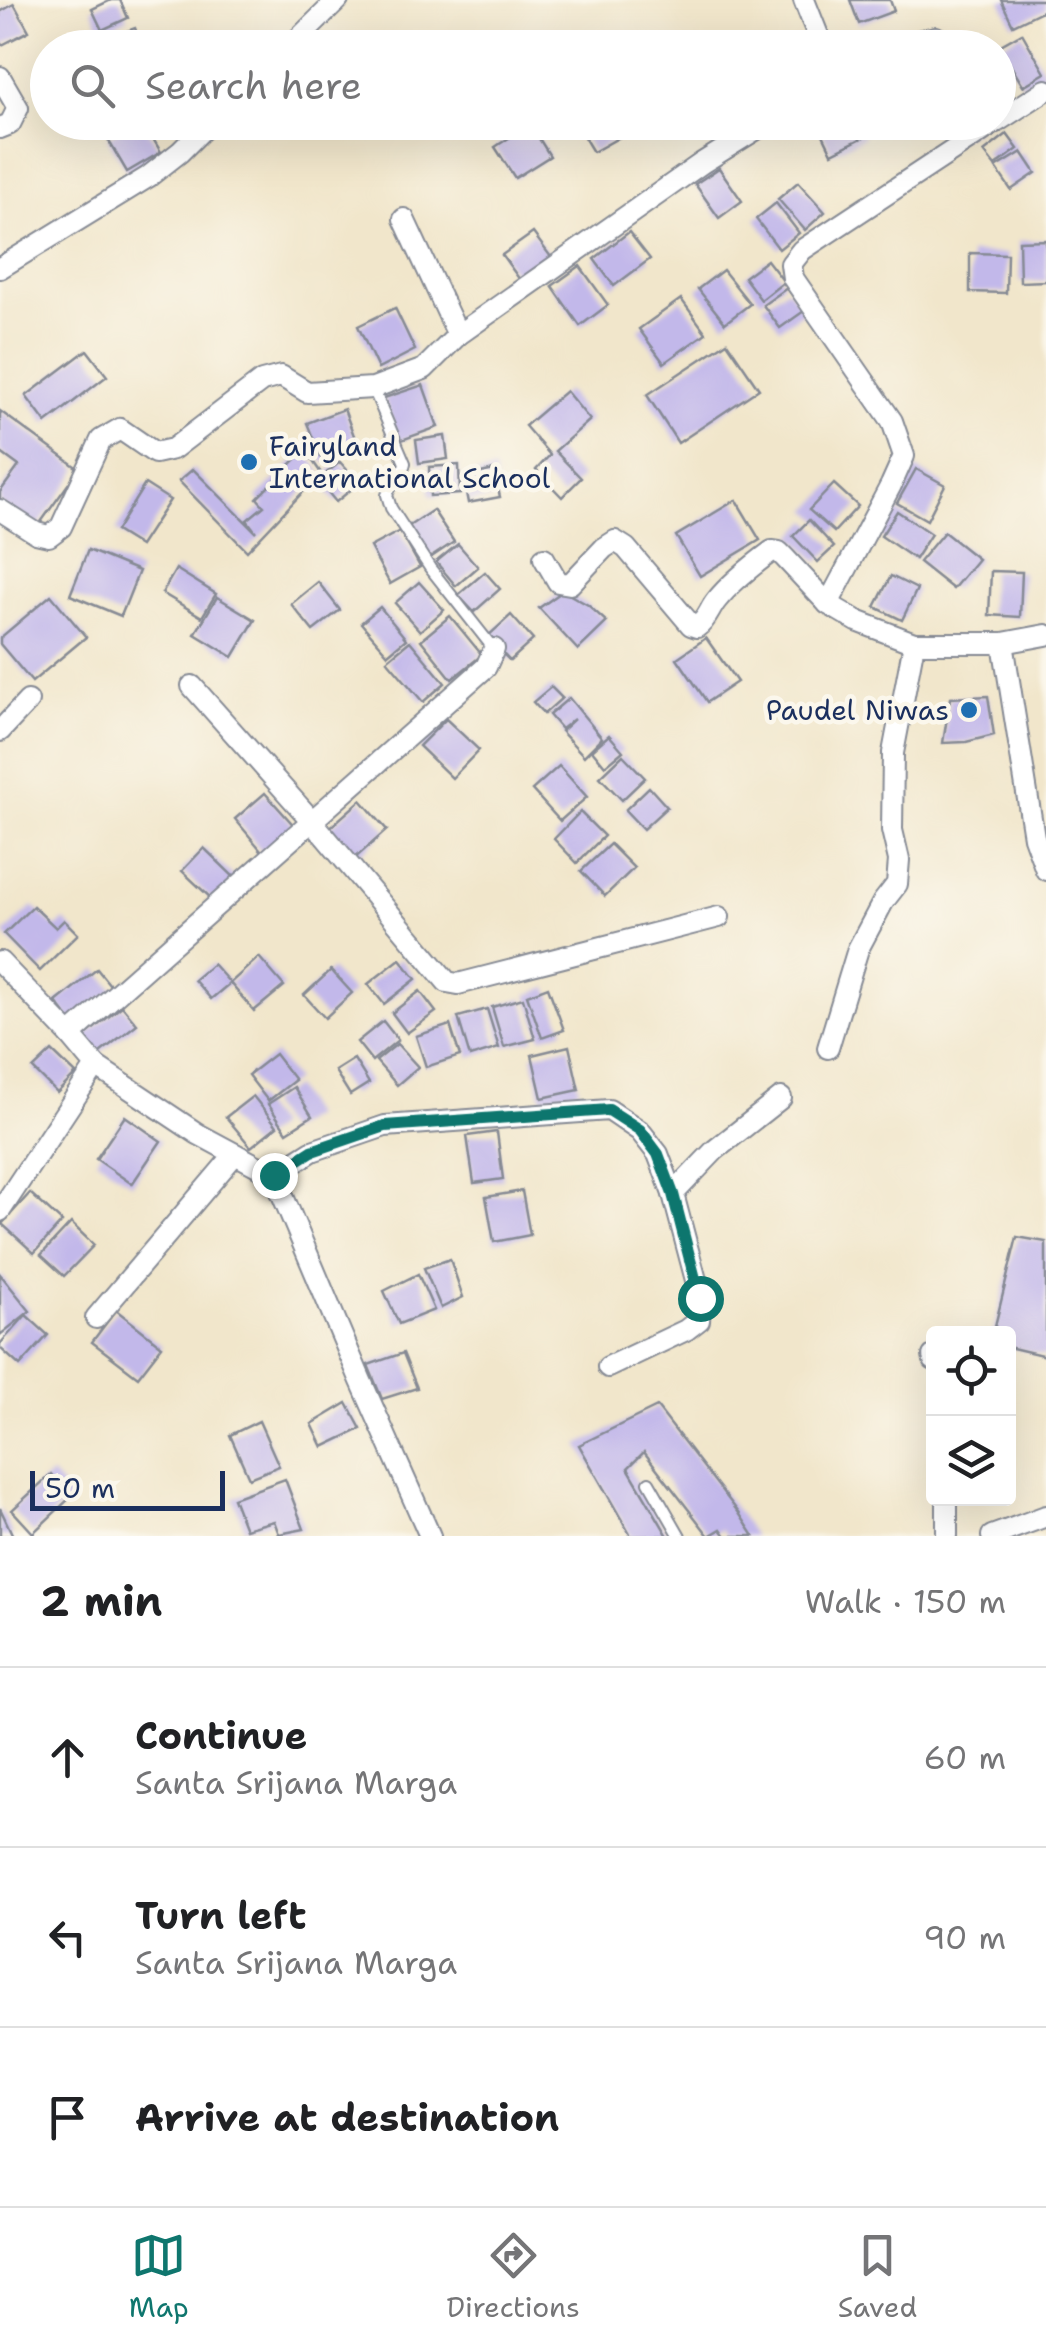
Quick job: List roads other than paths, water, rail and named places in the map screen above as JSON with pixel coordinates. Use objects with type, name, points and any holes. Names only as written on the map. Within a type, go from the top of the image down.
[{"type":"street","points":[[307,30],[338,0]]},
{"type":"street","points":[[804,0],[816,30]]},
{"type":"street","points":[[0,77],[18,108],[10,124],[0,128]]},
{"type":"street","points":[[1016,112],[1043,98]]},
{"type":"street","points":[[0,268],[148,177],[192,140]]},
{"type":"street","points":[[0,510],[36,533],[49,536],[60,527],[101,440],[120,429],[155,453],[173,449],[262,381],[280,376],[306,392],[373,388],[424,369],[458,334],[739,140]]},
{"type":"street","points":[[828,604],[904,456],[892,420],[793,278],[791,264],[802,250],[968,140]]},
{"type":"street","points":[[404,219],[458,334]]},
{"type":"street","points":[[544,558],[558,582],[570,584],[615,541],[626,548],[691,625],[697,627],[716,602],[772,551],[779,552],[828,604],[914,642],[1003,643],[1046,635]]},
{"type":"street","points":[[828,1048],[858,949],[882,902],[897,884],[899,860],[892,830],[893,753],[914,642]]},
{"type":"street","points":[[1003,643],[1034,837],[1046,870]]},
{"type":"street","points":[[70,1034],[486,667],[494,649]]},
{"type":"street","points":[[192,686],[447,982],[458,984],[719,917]]},
{"type":"street","points":[[0,731],[28,701]]},
{"type":"street","points":[[0,962],[96,1066],[198,1134],[274,1175],[430,1536]]},
{"type":"street","points":[[0,1211],[96,1066]]},
{"type":"street","points":[[673,1194],[715,1150],[781,1098]]},
{"type":"street","points":[[274,1175],[312,1151],[385,1126],[609,1110],[640,1130],[658,1154],[673,1194],[700,1298],[700,1320],[608,1367]]},
{"type":"street","points":[[96,1318],[235,1154]]},
{"type":"street","points":[[947,1506],[947,1536]]},
{"type":"street","points":[[992,1536],[1046,1516]]},
{"type":"lane","points":[[373,388],[405,462],[402,475],[386,495],[391,508],[430,568],[494,649]]},
{"type":"lane","points":[[649,1482],[680,1536]]},
{"type":"place","name":"Fairyland International School","points":[[249,462]]},
{"type":"place","name":"Paudel Niwas","points":[[969,710]]}]
